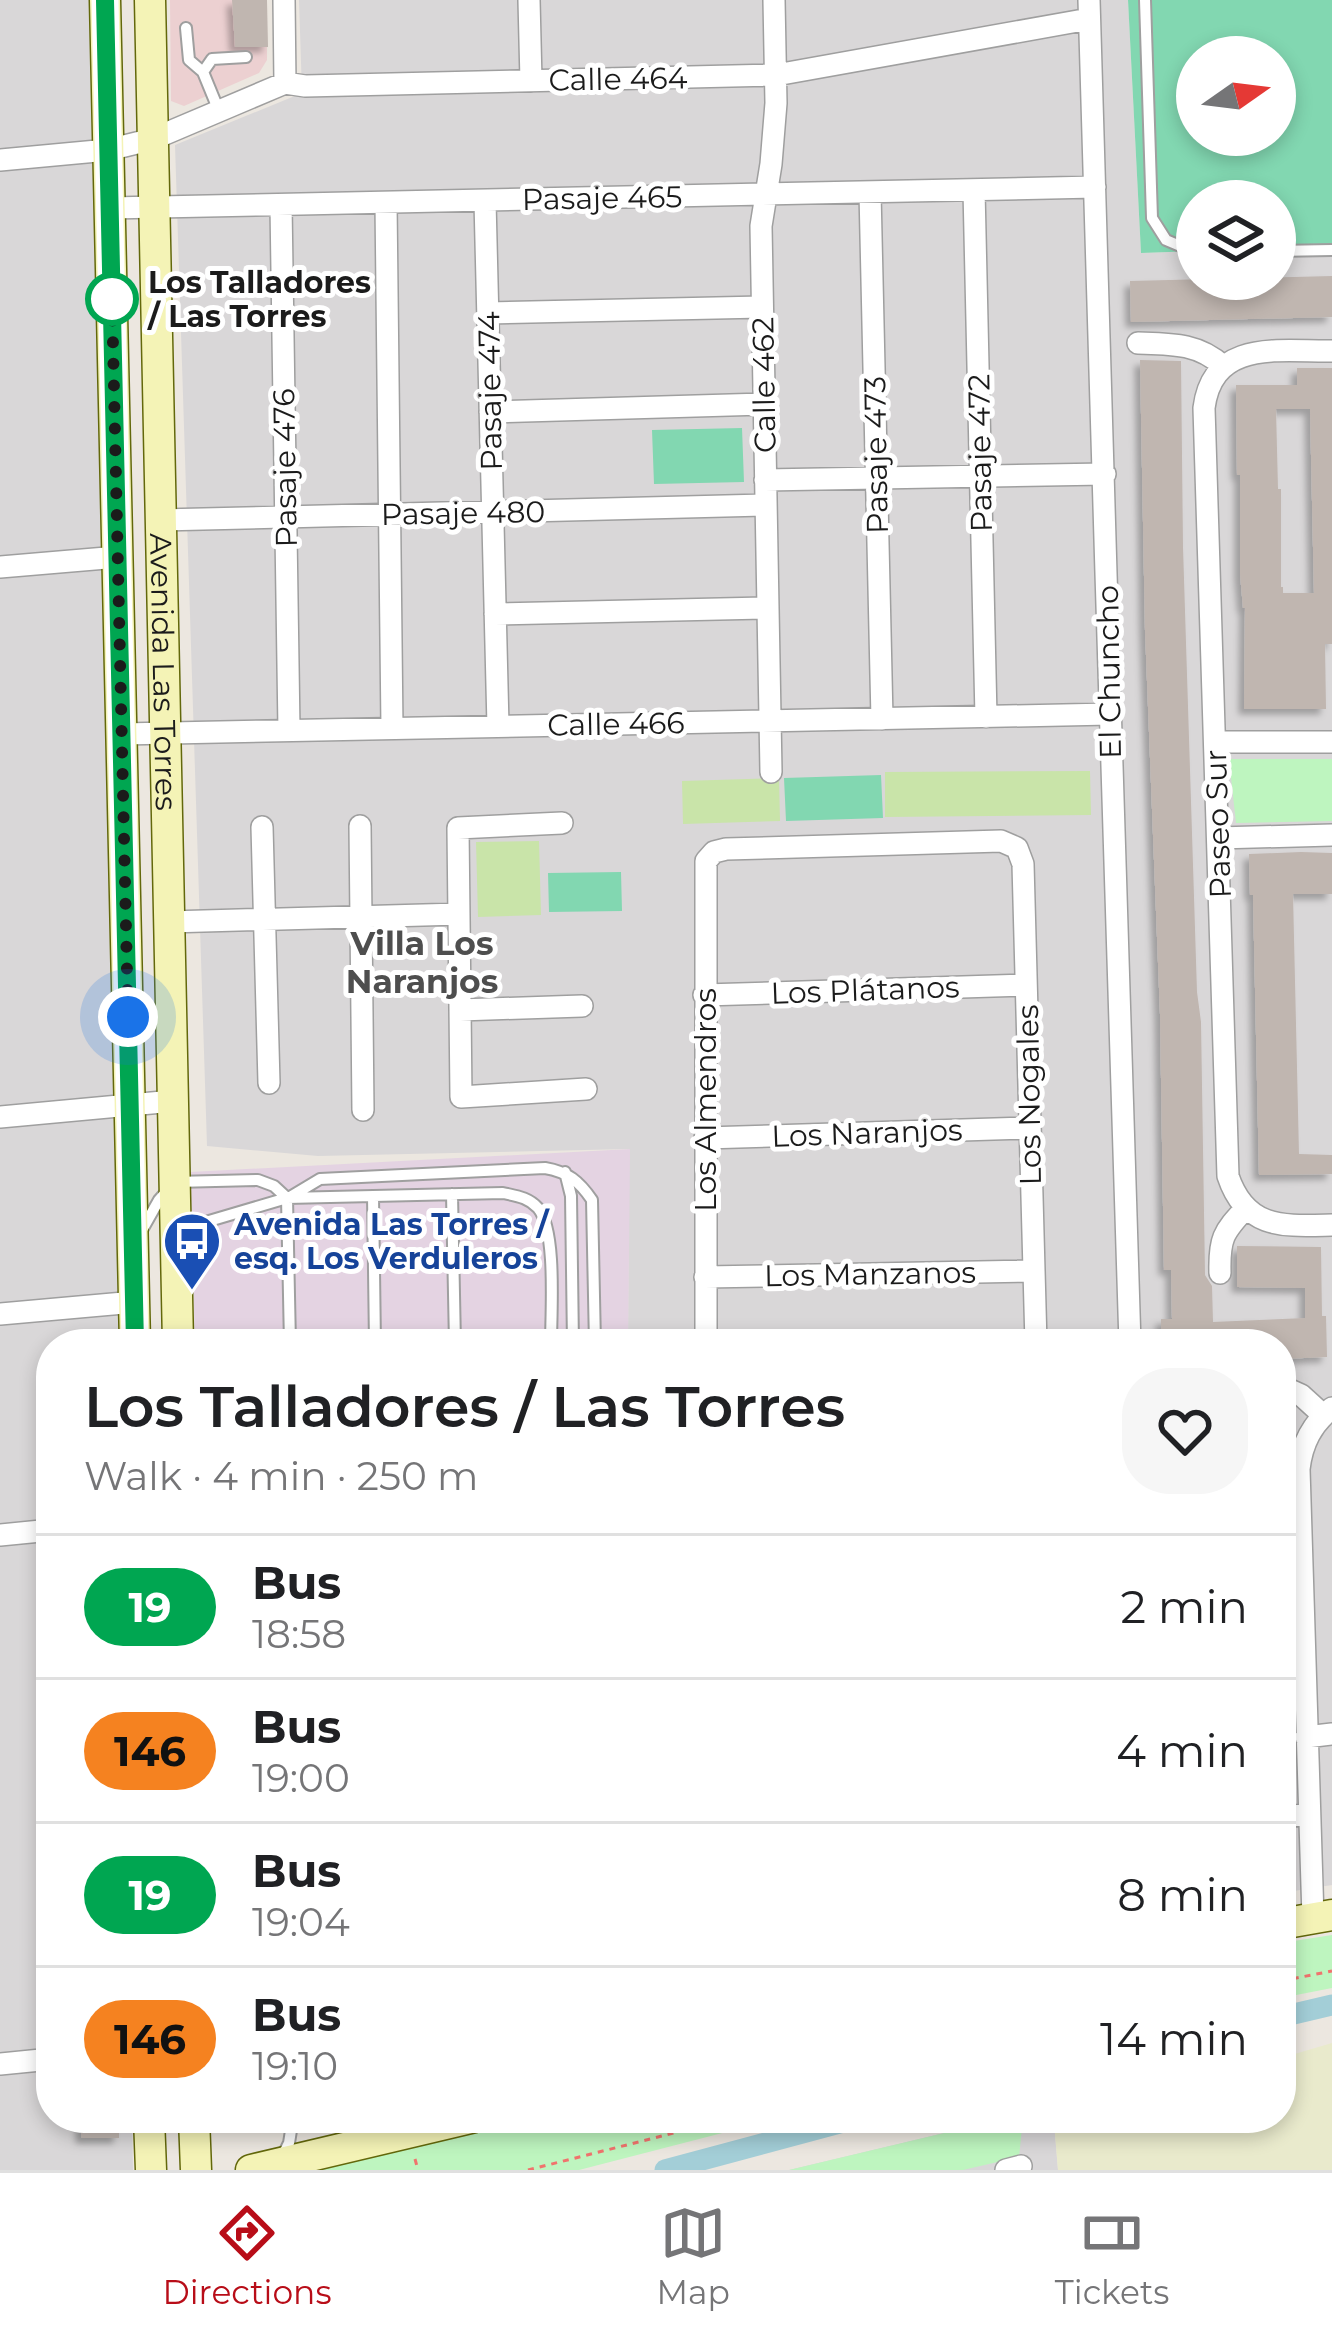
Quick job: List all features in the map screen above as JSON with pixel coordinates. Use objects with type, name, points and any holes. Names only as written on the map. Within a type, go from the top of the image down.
[{"type":"main road","name":"Avenida Las Torres","points":[[105,0],[135,1329]]},
{"type":"main road","name":"Avenida Las Torres","points":[[150,0],[178,1329]]},
{"type":"main road","points":[[150,2133],[151,2170]]},
{"type":"main road","points":[[195,2133],[196,2170]]},
{"type":"main road","points":[[265,2167],[358,2133]]},
{"type":"street","points":[[284,0],[286,83]]},
{"type":"street","points":[[529,0],[531,81]]},
{"type":"street","name":"Calle 462","points":[[771,772],[760,226],[774,134],[774,0]]},
{"type":"street","name":"Calle 464","points":[[0,160],[108,150],[153,140],[286,83],[776,75],[1089,9]]},
{"type":"street","name":"El Chuncho","points":[[1089,9],[1130,1329]]},
{"type":"street","name":"Pasaje 465","points":[[110,208],[1095,187]]},
{"type":"street","name":"Pasaje 472","points":[[974,190],[986,717]]},
{"type":"street","name":"Pasaje 473","points":[[870,192],[882,718]]},
{"type":"street","name":"Pasaje 474","points":[[485,201],[498,726]]},
{"type":"street","points":[[386,203],[392,728]]},
{"type":"street","name":"Pasaje 476","points":[[281,205],[289,730]]},
{"type":"street","points":[[488,314],[762,307]]},
{"type":"street","points":[[1138,343],[1190,346],[1223,366],[1250,353],[1332,351]]},
{"type":"street","name":"Paseo Sur","points":[[1223,366],[1210,385],[1204,407],[1226,1163],[1232,1187],[1246,1208]]},
{"type":"street","points":[[490,412],[764,404]]},
{"type":"street","points":[[765,480],[1105,474]]},
{"type":"street","name":"Pasaje 480","points":[[161,520],[766,505]]},
{"type":"street","points":[[0,567],[118,557]]},
{"type":"street","points":[[495,614],[768,608]]},
{"type":"street","name":"Calle 466","points":[[122,734],[1110,714]]},
{"type":"street","points":[[1216,742],[1332,742]]},
{"type":"street","points":[[562,823],[458,828],[461,1096],[586,1089]]},
{"type":"street","points":[[262,826],[269,1083]]},
{"type":"street","points":[[360,826],[363,1110]]},
{"type":"street","points":[[1219,838],[1332,835]]},
{"type":"street","name":"Los Nogales","points":[[709,856],[725,849],[817,846],[1001,842],[1017,848],[1023,864],[1036,1329]]},
{"type":"street","name":"Los Almendros","points":[[706,1329],[704,872],[709,856]]},
{"type":"street","points":[[170,922],[459,914]]},
{"type":"street","name":"Los Plátanos","points":[[704,995],[1026,985]]},
{"type":"street","points":[[460,1010],[582,1006]]},
{"type":"street","points":[[0,1117],[173,1101]]},
{"type":"street","name":"Los Naranjos","points":[[705,1138],[1030,1128]]},
{"type":"street","points":[[1220,1273],[1222,1239],[1246,1208],[1276,1224],[1332,1225]]},
{"type":"street","name":"Los Manzanos","points":[[705,1277],[1034,1271]]},
{"type":"street","points":[[0,1314],[134,1302]]},
{"type":"street","points":[[1296,1393],[1328,1411],[1302,1449],[1296,1491]]},
{"type":"street","points":[[0,1534],[36,1531]]},
{"type":"street","points":[[1296,1586],[1309,1815],[1322,1917]]},
{"type":"street","points":[[1296,1676],[1304,1676]]},
{"type":"street","points":[[1306,1737],[1332,1734]]},
{"type":"street","points":[[1296,1815],[1309,1815]]},
{"type":"street","points":[[0,2061],[36,2060]]},
{"type":"lane","points":[[1144,0],[1152,218],[1166,240],[1176,244]]},
{"type":"lane","points":[[187,28],[189,60],[203,72],[219,111]]},
{"type":"lane","points":[[203,72],[212,59],[245,57]]},
{"type":"lane","points":[[1296,251],[1332,250]]},
{"type":"lane","points":[[176,1244],[209,1221],[287,1198],[320,1179],[545,1168],[565,1172],[592,1200],[595,1329]]},
{"type":"lane","points":[[565,1172],[571,1196],[573,1329]]},
{"type":"lane","points":[[133,1249],[158,1200],[175,1182],[258,1180],[287,1198],[502,1193],[526,1198],[542,1212],[550,1234],[551,1329]]},
{"type":"lane","points":[[452,1194],[455,1329]]},
{"type":"lane","points":[[373,1196],[375,1329]]},
{"type":"lane","points":[[287,1198],[290,1329]]},
{"type":"lane","points":[[265,2167],[290,2143],[291,2133]]},
{"type":"path","points":[[1296,1979],[1332,1971]]},
{"type":"path","points":[[528,2170],[674,2133]]},
{"type":"shaded area","points":[[0,0],[99,0],[120,1329],[36,1329],[36,2133],[132,2133],[133,2170],[0,2170]]},
{"type":"shaded area","points":[[170,0],[267,0],[267,60],[259,73],[184,106],[171,101]]},
{"type":"shaded area","points":[[299,0],[1128,0],[1141,253],[1176,252],[1176,300],[1296,300],[1296,247],[1332,246],[1332,1885],[1296,1891],[1296,1329],[628,1329],[629,1149],[318,1156],[207,1146],[175,145],[302,93]]},
{"type":"shaded area","points":[[630,1149],[628,1329],[195,1329],[190,1172]]},
{"type":"shaded area","points":[[944,2133],[1055,2133],[1058,2170],[789,2170]]},
{"type":"green space","points":[[1128,0],[1332,0],[1332,246],[1296,247],[1296,180],[1176,180],[1176,252],[1141,253]]},
{"type":"green space","points":[[742,428],[744,482],[654,484],[652,430]]},
{"type":"green space","points":[[1229,759],[1332,759],[1332,821],[1236,823]]},
{"type":"green space","points":[[1090,771],[1091,815],[885,817],[885,772]]},
{"type":"green space","points":[[881,775],[883,818],[786,821],[784,778]]},
{"type":"green space","points":[[779,778],[780,821],[683,824],[682,781]]},
{"type":"green space","points":[[539,841],[541,915],[478,917],[476,842]]},
{"type":"green space","points":[[621,872],[622,911],[549,912],[548,873]]},
{"type":"green space","points":[[1332,1935],[1332,1988],[1296,1995],[1296,1941]]},
{"type":"green space","points":[[1332,2043],[1332,2170],[1058,2170],[1055,2133],[1296,2133],[1296,2054]]},
{"type":"green space","points":[[457,2133],[722,2133],[579,2170],[305,2170]]},
{"type":"green space","points":[[944,2133],[1021,2133],[1019,2157],[963,2170],[789,2170]]},
{"type":"building","points":[[232,0],[267,0],[268,47],[235,47]]},
{"type":"building","points":[[1332,276],[1332,317],[1131,322],[1130,281],[1176,280],[1176,300],[1296,300],[1296,277]]},
{"type":"building","points":[[1140,360],[1181,361],[1205,1275],[1212,1286],[1213,1322],[1305,1318],[1305,1288],[1237,1287],[1237,1246],[1321,1247],[1327,1357],[1296,1358],[1296,1329],[1161,1329],[1161,1319],[1172,1319],[1171,1270],[1164,1270]]},
{"type":"building","points":[[1297,368],[1332,368],[1332,644],[1325,644],[1326,709],[1244,709],[1236,385],[1297,385]],"holes":[[[1276,409],[1310,409],[1314,593],[1283,593]]]},
{"type":"building","points":[[1332,853],[1332,894],[1293,894],[1299,1154],[1332,1155],[1332,1174],[1259,1175],[1249,854]]},
{"type":"building","points":[[81,2133],[119,2133],[119,2138],[81,2138]]},
{"type":"waterway","points":[[1296,2013],[1332,2005]]},
{"type":"waterway","points":[[665,2170],[802,2133]]},
{"type":"bus line","name":"19","points":[[105,0],[135,1329]]},
{"type":"place","name":"Los Talladores / Las Torres","points":[[112,299]]},
{"type":"place","name":"Avenida Las Torres / esq. Los Verduleros","points":[[192,1292]]},
{"type":"district","name":"Villa Los Naranjos","points":[[422,962]]},
{"type":"route","points":[[112,299],[128,1017]]}]
